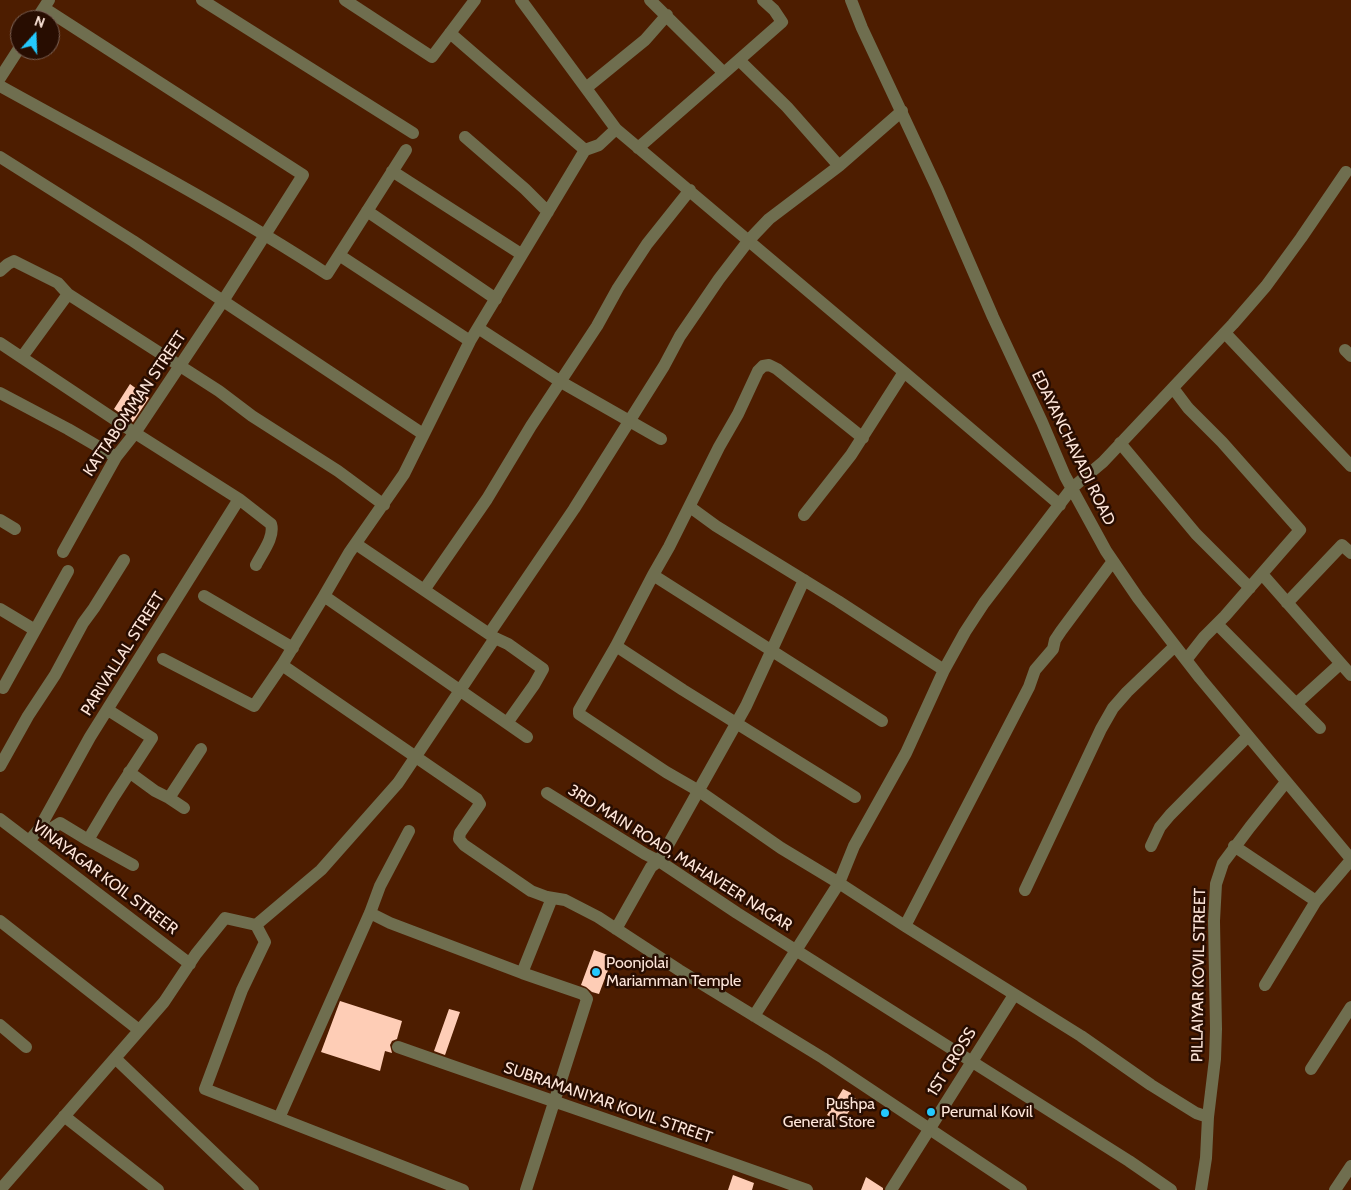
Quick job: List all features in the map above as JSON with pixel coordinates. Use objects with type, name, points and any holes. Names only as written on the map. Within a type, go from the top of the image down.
[{"type":"street","points":[[202,0],[413,133]]},
{"type":"street","points":[[345,0],[432,57],[475,0]]},
{"type":"street","points":[[521,0],[616,129],[1060,505]]},
{"type":"street","points":[[650,0],[724,73]]},
{"type":"street","points":[[638,148],[782,22],[774,10],[763,0]]},
{"type":"street","name":"EDAYANCHAVADI ROAD","points":[[851,0],[866,37],[968,258],[992,317],[1072,488],[1113,561],[1138,598],[1186,660],[1351,860]]},
{"type":"street","name":"KATTABOMMAN STREET","points":[[46,4],[303,175],[223,302],[116,457],[63,552]]},
{"type":"street","points":[[586,88],[645,40],[667,15]]},
{"type":"street","points":[[450,33],[585,150]]},
{"type":"street","points":[[0,78],[11,60]]},
{"type":"street","points":[[739,60],[788,107],[839,166]]},
{"type":"street","points":[[0,86],[198,195],[265,234],[327,274],[406,150]]},
{"type":"street","points":[[256,925],[321,870],[398,782],[416,757],[460,691],[492,636],[664,366],[680,336],[719,279],[749,240],[769,219],[839,166],[902,112]]},
{"type":"street","points":[[163,659],[254,706],[293,648],[356,544],[384,505],[414,456],[423,434],[470,341],[585,150],[599,145],[616,129]]},
{"type":"street","points":[[464,137],[525,189],[548,212]]},
{"type":"street","points":[[0,157],[125,236],[423,434]]},
{"type":"street","points":[[392,171],[522,254]]},
{"type":"street","points":[[754,1016],[840,883],[854,846],[906,753],[944,670],[984,603],[1072,488],[1102,462],[1225,333],[1266,286],[1346,172]]},
{"type":"street","points":[[424,590],[487,499],[597,326],[627,273],[647,244],[690,190]]},
{"type":"street","points":[[367,211],[496,298]]},
{"type":"street","points":[[339,255],[470,341]]},
{"type":"street","points":[[0,271],[14,261],[58,283],[68,294],[219,391],[252,416],[338,471],[384,505]]},
{"type":"street","points":[[22,358],[68,294]]},
{"type":"street","points":[[478,328],[561,382],[661,439]]},
{"type":"street","points":[[1225,333],[1350,464]]},
{"type":"street","points":[[0,343],[46,372],[134,433],[239,499],[271,524],[273,530],[271,536],[256,565]]},
{"type":"street","points":[[863,438],[777,369],[769,365],[763,366],[758,371],[690,507],[616,646],[579,710],[579,714],[666,772],[699,791],[781,848],[840,883],[1080,1036],[1151,1085],[1196,1113],[1208,1117]]},
{"type":"street","points":[[804,515],[863,438],[904,372]]},
{"type":"street","points":[[1172,388],[1188,408],[1222,442],[1300,530],[1250,588],[1204,637],[1186,660]]},
{"type":"street","points":[[0,393],[116,457]]},
{"type":"street","points":[[1120,443],[1196,534],[1250,588]]},
{"type":"street","name":"PARIVALLAL STREET","points":[[29,841],[39,829],[90,738],[239,499]]},
{"type":"street","points":[[690,507],[716,526],[944,670]]},
{"type":"street","points":[[0,520],[15,529]]},
{"type":"street","points":[[356,544],[543,669],[507,723]]},
{"type":"street","points":[[1287,603],[1342,545],[1351,553]]},
{"type":"street","points":[[0,766],[83,623],[124,560]]},
{"type":"street","points":[[905,926],[1029,687],[1035,670],[1053,649],[1055,640],[1061,630],[1113,561]]},
{"type":"street","points":[[3,688],[68,571]]},
{"type":"street","points":[[1262,574],[1351,675]]},
{"type":"street","points":[[653,575],[882,721]]},
{"type":"street","points":[[616,929],[650,867],[659,861],[737,723],[772,652],[804,580]]},
{"type":"street","points":[[204,596],[293,648]]},
{"type":"street","points":[[324,596],[527,737]]},
{"type":"street","points":[[0,609],[35,630]]},
{"type":"street","points":[[1217,624],[1320,728]]},
{"type":"street","points":[[616,646],[854,797]]},
{"type":"street","points":[[1025,890],[1101,729],[1113,708],[1175,646]]},
{"type":"street","points":[[1296,704],[1340,664]]},
{"type":"street","points":[[282,665],[477,799],[480,804],[460,833],[459,839],[464,845],[531,891],[565,900],[598,917],[679,970],[848,1074],[1021,1190]]},
{"type":"street","points":[[88,840],[152,738],[108,710]]},
{"type":"street","points":[[1151,846],[1160,827],[1170,815],[1248,736]]},
{"type":"street","points":[[170,798],[201,749]]},
{"type":"street","points":[[129,772],[155,791],[170,798],[184,808]]},
{"type":"street","name":"PILLAIYAR KOVIL STREET","points":[[1201,1190],[1206,1158],[1208,1117],[1215,1059],[1214,929],[1216,884],[1223,863],[1234,846],[1286,782]]},
{"type":"street","name":"3RD MAIN ROAD, MAHAVEER NAGAR","points":[[547,793],[659,861],[1171,1190]]},
{"type":"street","name":"VINAYAGAR KOIL STREER","points":[[0,819],[190,964]]},
{"type":"street","points":[[39,829],[49,830],[60,823],[133,865]]},
{"type":"street","points":[[279,1118],[370,913],[380,886],[409,831]]},
{"type":"street","points":[[1234,846],[1316,901]]},
{"type":"street","points":[[1264,985],[1316,901],[1351,860]]},
{"type":"street","points":[[522,973],[552,898]]},
{"type":"street","points":[[370,913],[390,923],[583,994],[587,999],[526,1190]]},
{"type":"street","points":[[0,1190],[164,1002],[225,918],[256,925],[265,942],[242,990],[205,1089],[463,1190]]},
{"type":"street","points":[[0,922],[139,1030]]},
{"type":"street","name":"1ST CROSS","points":[[891,1190],[1014,995]]},
{"type":"street","points":[[1311,1069],[1351,1007]]},
{"type":"street","points":[[0,1026],[26,1047]]},
{"type":"street","name":"SUBRAMANIYAR KOVIL STREET","points":[[398,1047],[808,1190]]},
{"type":"street","points":[[115,1058],[253,1190]]},
{"type":"street","points":[[64,1116],[158,1190]]},
{"type":"street","points":[[1335,1190],[1351,1166]]},
{"type":"building","points":[[130,384],[149,398],[133,422],[114,409]]},
{"type":"building","name":"Poonjolai Mariamman Temple","points":[[594,950],[613,957],[599,994],[581,985]]},
{"type":"building","points":[[340,1001],[402,1021],[397,1039],[392,1041],[390,1045],[392,1053],[385,1051],[380,1071],[321,1052]]},
{"type":"building","points":[[449,1009],[460,1012],[445,1055],[434,1051]]},
{"type":"building","points":[[843,1089],[851,1093],[851,1096],[858,1100],[841,1122],[827,1115]]},
{"type":"building","points":[[733,1175],[754,1183],[752,1190],[728,1190]]},
{"type":"building","points":[[866,1177],[883,1188],[883,1190],[861,1190]]},
{"type":"place","name":"Poonjolai Mariamman Temple","points":[[596,972]]},
{"type":"place","name":"Perumal Kovil","points":[[931,1112]]},
{"type":"place","name":"Pushpa General Store","points":[[885,1113]]}]
